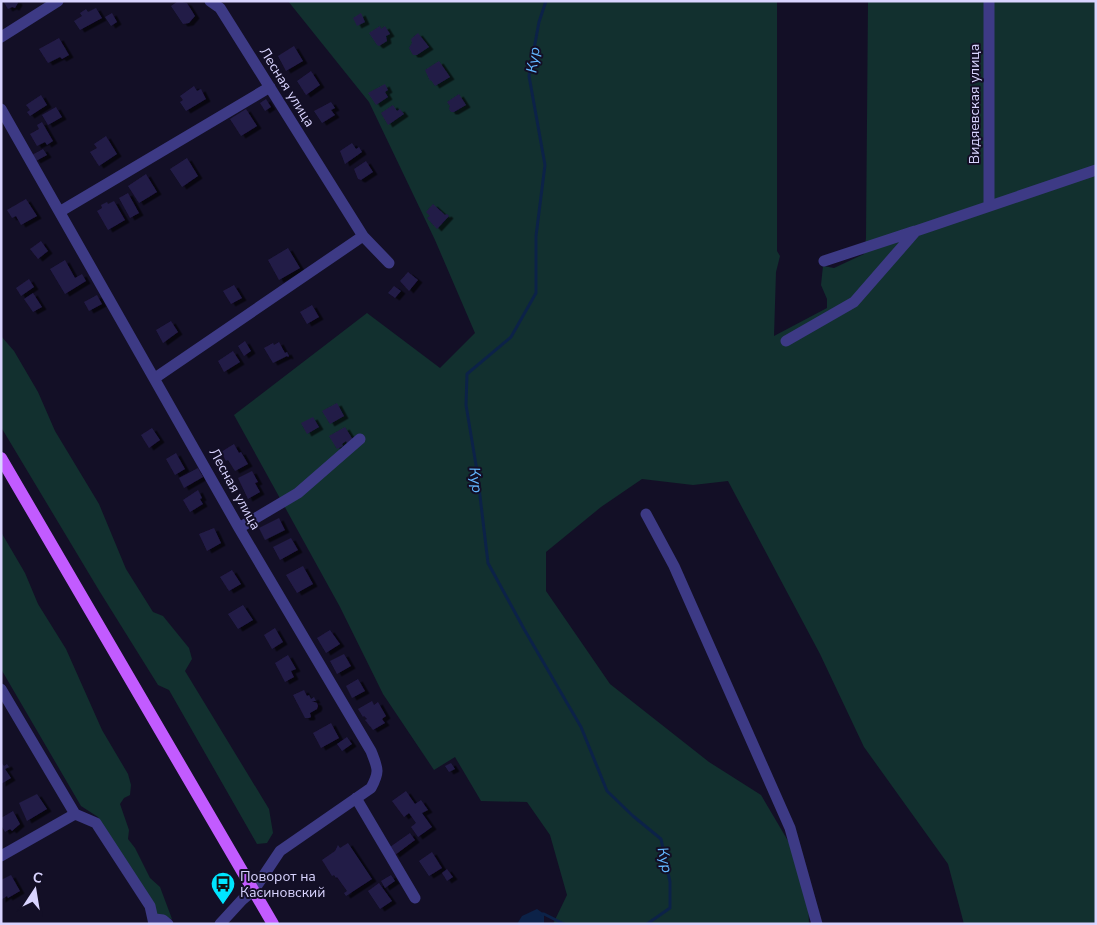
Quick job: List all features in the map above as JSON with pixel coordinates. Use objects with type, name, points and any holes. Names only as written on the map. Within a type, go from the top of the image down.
[{"type":"main road","points":[[1,458],[273,924]]},
{"type":"street","points":[[1,37],[58,1]]},
{"type":"street","name":"Лесная улица","points":[[210,1],[220,8],[363,236],[389,263]]},
{"type":"street","name":"Видяевская улица","points":[[989,1],[989,206]]},
{"type":"street","points":[[60,211],[270,87]]},
{"type":"street","name":"Лесная улица","points":[[1,109],[239,528],[372,751],[378,775],[371,788],[280,852],[254,890]]},
{"type":"street","points":[[824,261],[1096,170]]},
{"type":"street","points":[[786,341],[854,302],[916,231]]},
{"type":"street","points":[[155,378],[363,236]]},
{"type":"street","points":[[239,528],[298,492],[360,439]]},
{"type":"street","points":[[646,514],[674,566],[790,828],[817,924]]},
{"type":"street","points":[[1,689],[75,814],[96,822],[150,906],[154,922],[163,920],[168,924]]},
{"type":"street","points":[[356,798],[415,898]]},
{"type":"street","points":[[1,856],[75,814]]},
{"type":"street","points":[[220,924],[254,890]]},
{"type":"green space","points":[[288,1],[777,1],[777,251],[780,256],[776,272],[774,336],[827,308],[827,299],[821,285],[823,266],[834,268],[864,254],[866,238],[868,1],[1096,1],[1096,924],[964,924],[948,864],[864,747],[820,654],[728,481],[693,485],[642,479],[601,507],[546,552],[546,591],[610,684],[709,762],[761,795],[807,873],[809,924],[553,924],[567,895],[550,835],[527,802],[481,801],[455,757],[434,770],[383,694],[340,607],[234,415],[367,313],[440,368],[475,333],[435,240],[369,102]]},
{"type":"green space","points":[[1,336],[14,351],[38,392],[55,431],[99,504],[126,569],[153,612],[163,616],[189,648],[192,659],[185,671],[269,809],[273,833],[267,843],[257,844],[169,690],[158,685],[1,427]]},
{"type":"green space","points":[[1,532],[25,573],[38,604],[66,649],[102,730],[128,774],[131,785],[130,795],[124,798],[120,804],[129,830],[128,839],[135,848],[150,878],[160,887],[172,919],[155,915],[98,817],[81,806],[1,669]]},
{"type":"water","points":[[537,909],[544,914],[544,924],[517,924],[522,916]]},
{"type":"building","points":[[3,1],[17,1],[18,3],[15,8],[8,9]]},
{"type":"building","points":[[178,1],[187,3],[195,16],[189,23],[183,24],[171,6]]},
{"type":"building","points":[[96,8],[102,18],[80,30],[74,21],[82,16],[80,13],[86,9],[88,12]]},
{"type":"building","points":[[112,13],[117,22],[111,26],[105,17]]},
{"type":"building","points":[[361,13],[365,22],[357,26],[353,18]]},
{"type":"building","points":[[380,26],[381,29],[385,26],[390,34],[386,36],[387,41],[379,46],[369,33]]},
{"type":"building","points":[[418,33],[429,47],[417,55],[413,55],[409,48],[412,43],[411,39]]},
{"type":"building","points":[[59,38],[69,55],[48,63],[39,49]]},
{"type":"building","points":[[294,46],[303,61],[286,71],[278,56]]},
{"type":"building","points":[[439,61],[450,77],[435,86],[430,81],[425,70]]},
{"type":"building","points":[[311,71],[320,85],[306,95],[297,81]]},
{"type":"building","points":[[385,84],[388,90],[385,92],[388,97],[376,105],[368,93]]},
{"type":"building","points":[[194,86],[197,91],[201,89],[206,99],[186,111],[180,102],[183,100],[180,96]]},
{"type":"building","points":[[459,94],[466,105],[451,112],[447,102]]},
{"type":"building","points":[[41,95],[47,105],[30,116],[27,112],[30,110],[26,105]]},
{"type":"building","points":[[266,99],[271,107],[265,111],[260,103]]},
{"type":"building","points":[[331,102],[335,108],[331,110],[335,115],[322,123],[314,111]]},
{"type":"building","points":[[393,105],[397,111],[400,109],[404,114],[388,125],[381,113]]},
{"type":"building","points":[[56,107],[62,117],[48,125],[42,115]]},
{"type":"building","points":[[246,109],[257,126],[241,136],[230,119]]},
{"type":"building","points":[[42,122],[53,141],[47,145],[45,142],[37,146],[30,134],[39,129],[37,125]]},
{"type":"building","points":[[106,136],[117,154],[99,166],[90,152],[97,148],[94,144]]},
{"type":"building","points":[[352,143],[356,149],[359,147],[362,152],[345,164],[340,151]]},
{"type":"building","points":[[43,149],[47,155],[36,161],[32,155]]},
{"type":"building","points":[[187,158],[198,176],[182,187],[170,169]]},
{"type":"building","points":[[366,161],[373,172],[361,180],[358,179],[354,169]]},
{"type":"building","points":[[146,174],[157,192],[139,203],[128,186]]},
{"type":"building","points":[[128,193],[139,213],[130,218],[119,198]]},
{"type":"building","points":[[26,199],[37,216],[21,225],[16,216],[12,218],[7,210]]},
{"type":"building","points":[[114,201],[125,220],[108,230],[97,211],[102,208],[101,205]]},
{"type":"building","points":[[433,204],[445,215],[449,216],[437,229],[427,218],[430,216],[426,212]]},
{"type":"building","points":[[41,241],[48,251],[38,259],[30,249]]},
{"type":"building","points":[[288,248],[300,268],[279,280],[268,260]]},
{"type":"building","points":[[65,260],[75,278],[82,274],[86,281],[65,294],[50,269]]},
{"type":"building","points":[[408,272],[418,280],[409,291],[400,281]]},
{"type":"building","points":[[29,279],[34,287],[21,296],[16,288]]},
{"type":"building","points":[[234,285],[242,298],[231,304],[223,291]]},
{"type":"building","points":[[394,286],[401,291],[395,298],[388,293]]},
{"type":"building","points":[[33,293],[42,307],[33,312],[24,299]]},
{"type":"building","points":[[97,295],[102,304],[89,311],[84,302]]},
{"type":"building","points":[[312,305],[319,317],[307,324],[300,312]]},
{"type":"building","points":[[171,321],[178,332],[163,343],[156,330]]},
{"type":"building","points":[[245,341],[251,351],[244,356],[238,346]]},
{"type":"building","points":[[279,342],[285,353],[287,352],[289,356],[273,363],[264,348]]},
{"type":"building","points":[[233,351],[240,362],[224,372],[218,361]]},
{"type":"building","points":[[337,403],[344,416],[330,424],[322,411]]},
{"type":"building","points":[[313,417],[319,427],[307,434],[301,423]]},
{"type":"building","points":[[345,427],[353,440],[347,443],[346,441],[342,444],[343,446],[337,449],[329,436]]},
{"type":"building","points":[[152,428],[160,440],[149,448],[141,435]]},
{"type":"building","points":[[234,444],[248,464],[235,471],[221,452]]},
{"type":"building","points":[[176,453],[185,469],[175,475],[166,459]]},
{"type":"building","points":[[198,468],[203,477],[184,488],[179,478]]},
{"type":"building","points":[[252,471],[258,482],[255,483],[260,492],[248,499],[238,478]]},
{"type":"building","points":[[198,490],[203,504],[190,512],[183,500]]},
{"type":"building","points":[[279,518],[285,530],[265,540],[259,528]]},
{"type":"building","points":[[214,528],[221,543],[207,551],[199,534]]},
{"type":"building","points":[[291,538],[298,550],[280,560],[273,547]]},
{"type":"building","points":[[303,566],[313,584],[297,593],[286,575]]},
{"type":"building","points":[[232,570],[241,584],[229,591],[220,577]]},
{"type":"building","points":[[243,605],[253,620],[238,629],[228,614]]},
{"type":"building","points":[[275,628],[283,642],[272,649],[264,635]]},
{"type":"building","points":[[330,630],[340,644],[326,653],[317,638]]},
{"type":"building","points":[[344,654],[351,666],[337,674],[330,661]]},
{"type":"building","points":[[288,655],[296,669],[291,671],[294,677],[285,682],[275,663]]},
{"type":"building","points":[[358,679],[365,691],[352,698],[346,686]]},
{"type":"building","points":[[304,690],[311,699],[314,697],[316,701],[312,701],[317,703],[318,706],[317,709],[310,713],[311,717],[309,718],[305,718],[293,695]]},
{"type":"building","points":[[372,701],[374,705],[378,702],[386,716],[382,719],[385,723],[373,730],[365,720],[367,719],[363,717],[358,709]]},
{"type":"building","points":[[331,723],[339,738],[321,748],[313,733]]},
{"type":"building","points":[[347,737],[352,744],[342,751],[337,744]]},
{"type":"building","points":[[1,762],[4,766],[7,764],[9,767],[5,769],[11,778],[1,784]]},
{"type":"building","points":[[451,763],[455,769],[449,772],[445,766]]},
{"type":"building","points":[[406,791],[415,804],[421,800],[428,810],[422,813],[432,827],[418,837],[411,827],[416,823],[409,813],[404,817],[392,801]]},
{"type":"building","points":[[37,794],[47,809],[27,821],[19,803]]},
{"type":"building","points":[[13,811],[20,824],[12,831],[10,829],[5,832],[1,825],[1,818]]},
{"type":"building","points":[[410,833],[415,840],[395,855],[390,847]]},
{"type":"building","points":[[348,843],[372,879],[346,896],[344,893],[347,891],[337,877],[332,876],[322,860],[335,851],[338,845],[340,848]]},
{"type":"building","points":[[432,852],[442,868],[429,876],[419,861]]},
{"type":"building","points":[[447,869],[453,877],[447,881],[442,873]]},
{"type":"building","points":[[11,875],[20,891],[1,900],[1,880]]},
{"type":"building","points":[[391,875],[395,881],[385,888],[381,881]]},
{"type":"building","points":[[379,883],[392,901],[380,909],[368,891]]},
{"type":"waterway","name":"Кур","points":[[546,1],[539,22],[529,76],[545,165],[536,236],[536,293],[511,337],[467,374],[466,405],[477,471],[488,563],[581,727],[607,791],[661,839],[670,882],[670,908],[647,924]]},
{"type":"waterway","name":"Кур","points":[[542,914],[564,924]]},
{"type":"place","name":"Поворот на Касиновский","points":[[223,905]]}]
